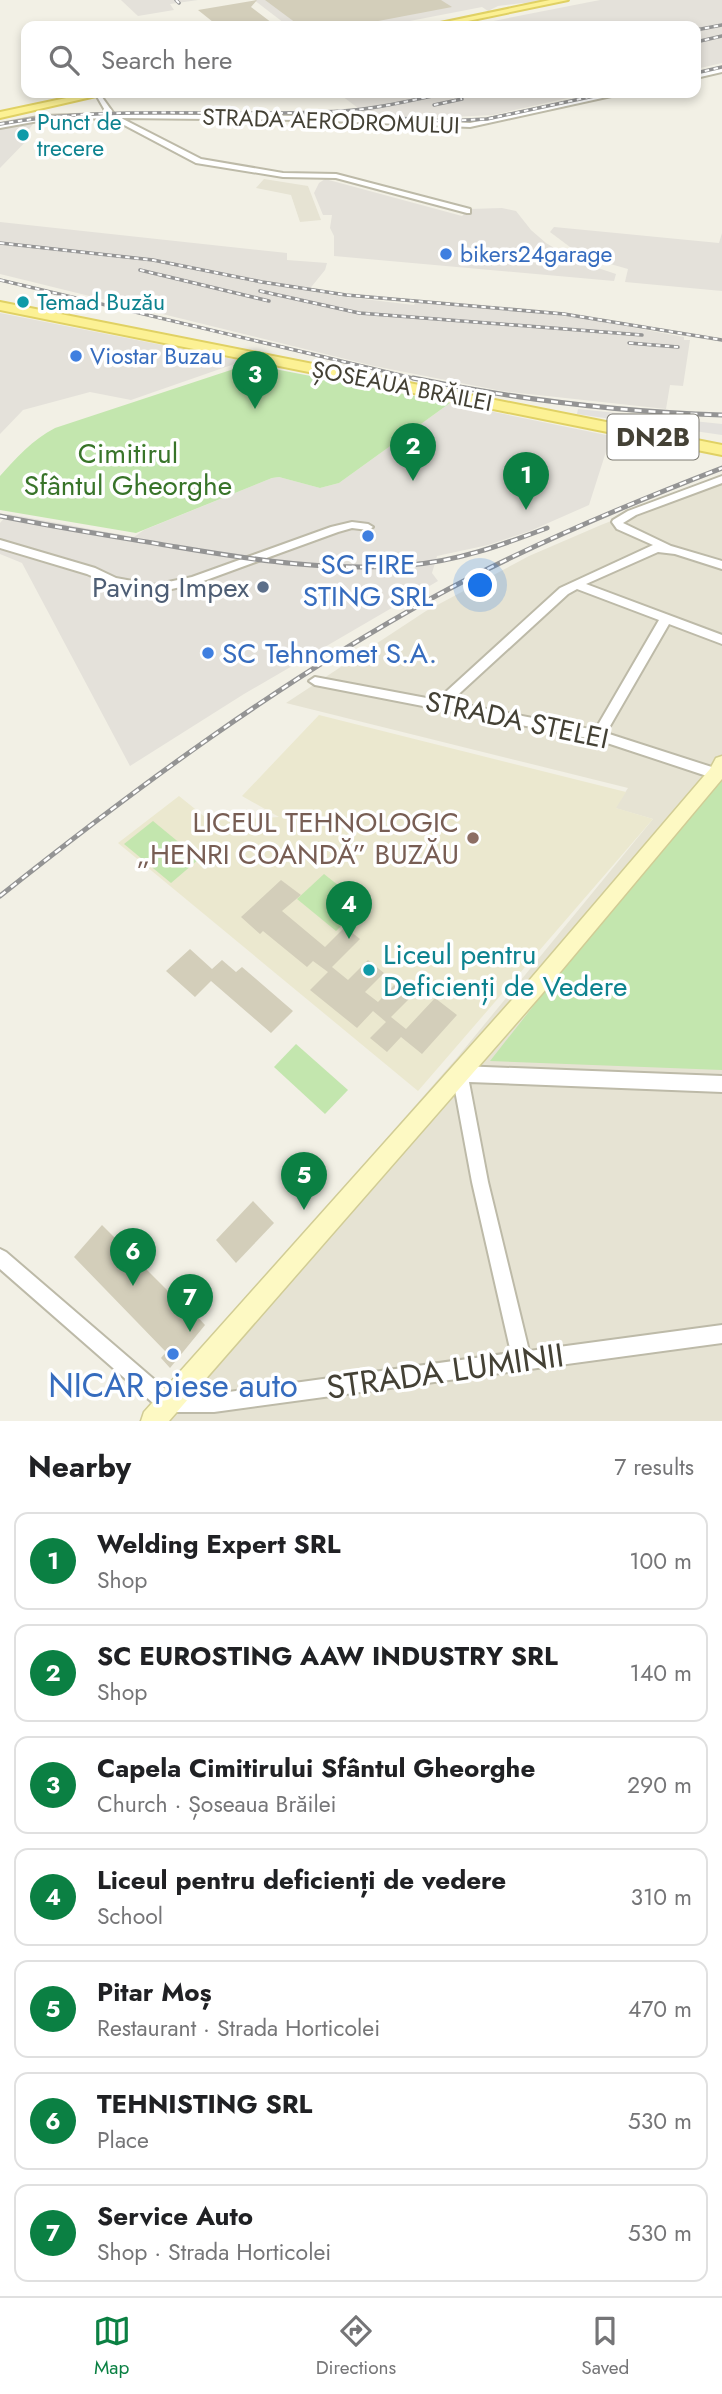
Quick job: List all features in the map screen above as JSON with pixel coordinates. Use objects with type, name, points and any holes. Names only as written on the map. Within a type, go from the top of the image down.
[{"type":"main road","points":[[457,21],[564,0]]},
{"type":"main road","points":[[472,21],[578,0]]},
{"type":"main road","points":[[0,115],[77,98]]},
{"type":"main road","name":"ȘOSEAUA BRĂILEI","points":[[0,306],[722,450]]},
{"type":"main road","points":[[153,1421],[460,1074],[719,769]]},
{"type":"street","points":[[701,75],[722,69]]},
{"type":"street","points":[[103,98],[112,116],[189,157],[213,165],[282,175],[336,176],[467,211]]},
{"type":"street","name":"STRADA AERODROMULUI","points":[[0,127],[37,120],[112,116],[304,118],[470,125],[598,98]]},
{"type":"street","points":[[722,479],[632,513],[617,522],[617,525],[659,542],[667,548],[722,565]]},
{"type":"street","points":[[0,544],[91,571],[113,581],[154,589],[194,580],[335,529],[352,525],[368,527]]},
{"type":"street","points":[[440,704],[564,592],[651,549],[667,548]]},
{"type":"street","points":[[576,584],[722,640]]},
{"type":"street","points":[[598,735],[666,619]]},
{"type":"street","name":"STRADA STELEI","points":[[315,681],[598,735],[719,769]]},
{"type":"street","points":[[522,1360],[480,1182],[460,1074],[722,1084]]},
{"type":"street","points":[[0,1258],[168,1403]]},
{"type":"street","name":"STRADA LUMINII","points":[[168,1403],[214,1403],[722,1334]]},
{"type":"shaded area","points":[[121,0],[198,0],[170,4],[174,10],[138,16]]},
{"type":"shaded area","points":[[254,0],[555,0],[527,6],[523,3],[498,6],[488,11],[482,7],[410,21],[281,21]]},
{"type":"shaded area","points":[[600,0],[722,0],[722,63],[701,68],[701,21],[493,21]]},
{"type":"shaded area","points":[[345,98],[568,98],[493,115],[429,118],[366,114]]},
{"type":"shaded area","points":[[33,124],[24,136],[30,137],[0,168],[0,129]]},
{"type":"shaded area","points":[[264,179],[308,186],[321,220],[300,222],[291,195],[256,188]]},
{"type":"shaded area","points":[[325,179],[462,216],[469,209],[502,208],[516,211],[546,243],[574,260],[616,274],[614,281],[334,256],[334,236],[330,228],[332,215],[323,215],[314,193],[319,183]]},
{"type":"shaded area","points":[[0,222],[287,253],[287,260],[327,263],[325,270],[308,291],[414,305],[416,302],[514,310],[587,319],[684,337],[684,340],[690,340],[683,386],[670,385],[666,409],[502,391],[374,366],[0,274]]},
{"type":"shaded area","points":[[554,227],[719,243],[722,233],[722,291],[625,282],[628,269],[582,256],[550,232]]},
{"type":"shaded area","points":[[0,313],[243,361],[131,400],[90,392],[23,410],[0,434]]},
{"type":"shaded area","points":[[450,403],[611,436],[589,505],[530,531],[488,545],[437,556],[432,573],[438,581],[244,694],[130,766],[22,563],[0,554],[0,523],[8,514],[134,537],[144,530],[272,478],[279,477],[320,488],[339,483]]},
{"type":"shaded area","points":[[578,409],[722,424],[722,435],[577,414]]},
{"type":"shaded area","points":[[722,477],[722,1421],[139,1421],[456,1059],[653,819],[615,808],[628,788],[286,703],[426,611],[529,556]]},
{"type":"shaded area","points":[[319,715],[626,792],[616,808],[653,819],[418,1091],[118,843],[179,796],[210,821],[279,817],[242,796]]},
{"type":"green space","name":"Cimitirul Sfântul Gheorghe","points":[[249,364],[450,403],[339,483],[320,488],[279,477],[272,478],[136,533],[0,510],[0,476],[25,449],[55,428]]},
{"type":"green space","points":[[722,763],[722,1070],[490,1061],[716,774]]},
{"type":"green space","points":[[153,821],[199,859],[171,883],[124,844]]},
{"type":"green space","points":[[324,874],[363,905],[336,931],[297,899]]},
{"type":"green space","points":[[296,1044],[348,1090],[325,1114],[274,1067]]},
{"type":"building","points":[[257,0],[251,7],[269,21],[212,21],[198,10]]},
{"type":"building","points":[[265,0],[441,0],[452,7],[378,21],[293,21]]},
{"type":"building","name":"Liceul pentru Deficienți de Vedere","points":[[281,880],[301,895],[282,911],[325,947],[345,927],[360,939],[332,967],[348,980],[368,960],[384,973],[365,992],[378,1002],[394,985],[410,998],[391,1017],[406,1029],[435,998],[457,1015],[422,1054],[401,1037],[387,1052],[370,1038],[386,1022],[373,1011],[357,1028],[310,990],[328,972],[313,961],[307,967],[263,931],[260,934],[241,917]]},
{"type":"building","points":[[190,949],[212,969],[222,960],[236,972],[242,967],[293,1011],[271,1033],[211,981],[195,997],[166,971]]},
{"type":"building","points":[[253,1201],[274,1223],[236,1263],[216,1240]]},
{"type":"building","points":[[102,1225],[175,1298],[190,1279],[205,1293],[191,1310],[205,1325],[170,1368],[161,1358],[166,1352],[74,1257]]},
{"type":"railway","points":[[176,0],[179,3]]},
{"type":"railway","points":[[701,29],[722,25]]},
{"type":"railway","points":[[701,41],[722,36]]},
{"type":"railway","points":[[701,72],[722,67]]},
{"type":"railway","points":[[0,124],[43,118],[128,113],[342,111],[422,98]]},
{"type":"railway","points":[[363,116],[447,121],[487,119],[585,98]]},
{"type":"railway","points":[[434,105],[462,99]]},
{"type":"railway","points":[[0,243],[153,260],[262,282],[346,295],[564,314],[722,340]]},
{"type":"railway","points":[[140,270],[269,301]]},
{"type":"railway","points":[[0,280],[421,380]]},
{"type":"railway","points":[[260,291],[359,313],[642,335]]},
{"type":"railway","points":[[629,343],[678,347]]},
{"type":"railway","points":[[413,378],[567,403],[722,415]]},
{"type":"railway","points":[[0,896],[156,776],[264,701],[375,631],[467,579],[539,544],[722,468]]},
{"type":"railway","points":[[0,516],[235,556],[351,567],[409,565],[445,560],[547,528]]},
{"type":"place","name":"Punct de trecere","points":[[23,135]]},
{"type":"place","name":"bikers24garage","points":[[446,254]]},
{"type":"place","name":"Temad Buzău","points":[[23,302]]},
{"type":"place","name":"Viostar Buzau","points":[[76,356]]},
{"type":"place","name":"Capela Cimitirului Sfântul Gheorghe","points":[[255,409]]},
{"type":"place","name":"SC EUROSTING AAW INDUSTRY SRL","points":[[413,481]]},
{"type":"place","name":"Welding Expert SRL","points":[[526,510]]},
{"type":"place","name":"SC FIRE STING SRL","points":[[368,536]]},
{"type":"place","name":"Paving Impex","points":[[263,587]]},
{"type":"place","name":"SC Tehnomet S.A.","points":[[208,653]]},
{"type":"place","name":"LICEUL TEHNOLOGIC „HENRI COANDĂ” BUZĂU","points":[[473,838]]},
{"type":"place","name":"Liceul pentru deficienți de vedere","points":[[349,939]]},
{"type":"place","name":"Liceul pentru Deficienți de Vedere","points":[[369,970]]},
{"type":"place","name":"Pitar Moș","points":[[304,1210]]},
{"type":"place","name":"TEHNISTING SRL","points":[[133,1286]]},
{"type":"place","name":"Service Auto","points":[[190,1332]]},
{"type":"place","name":"NICAR piese auto","points":[[173,1354]]}]
